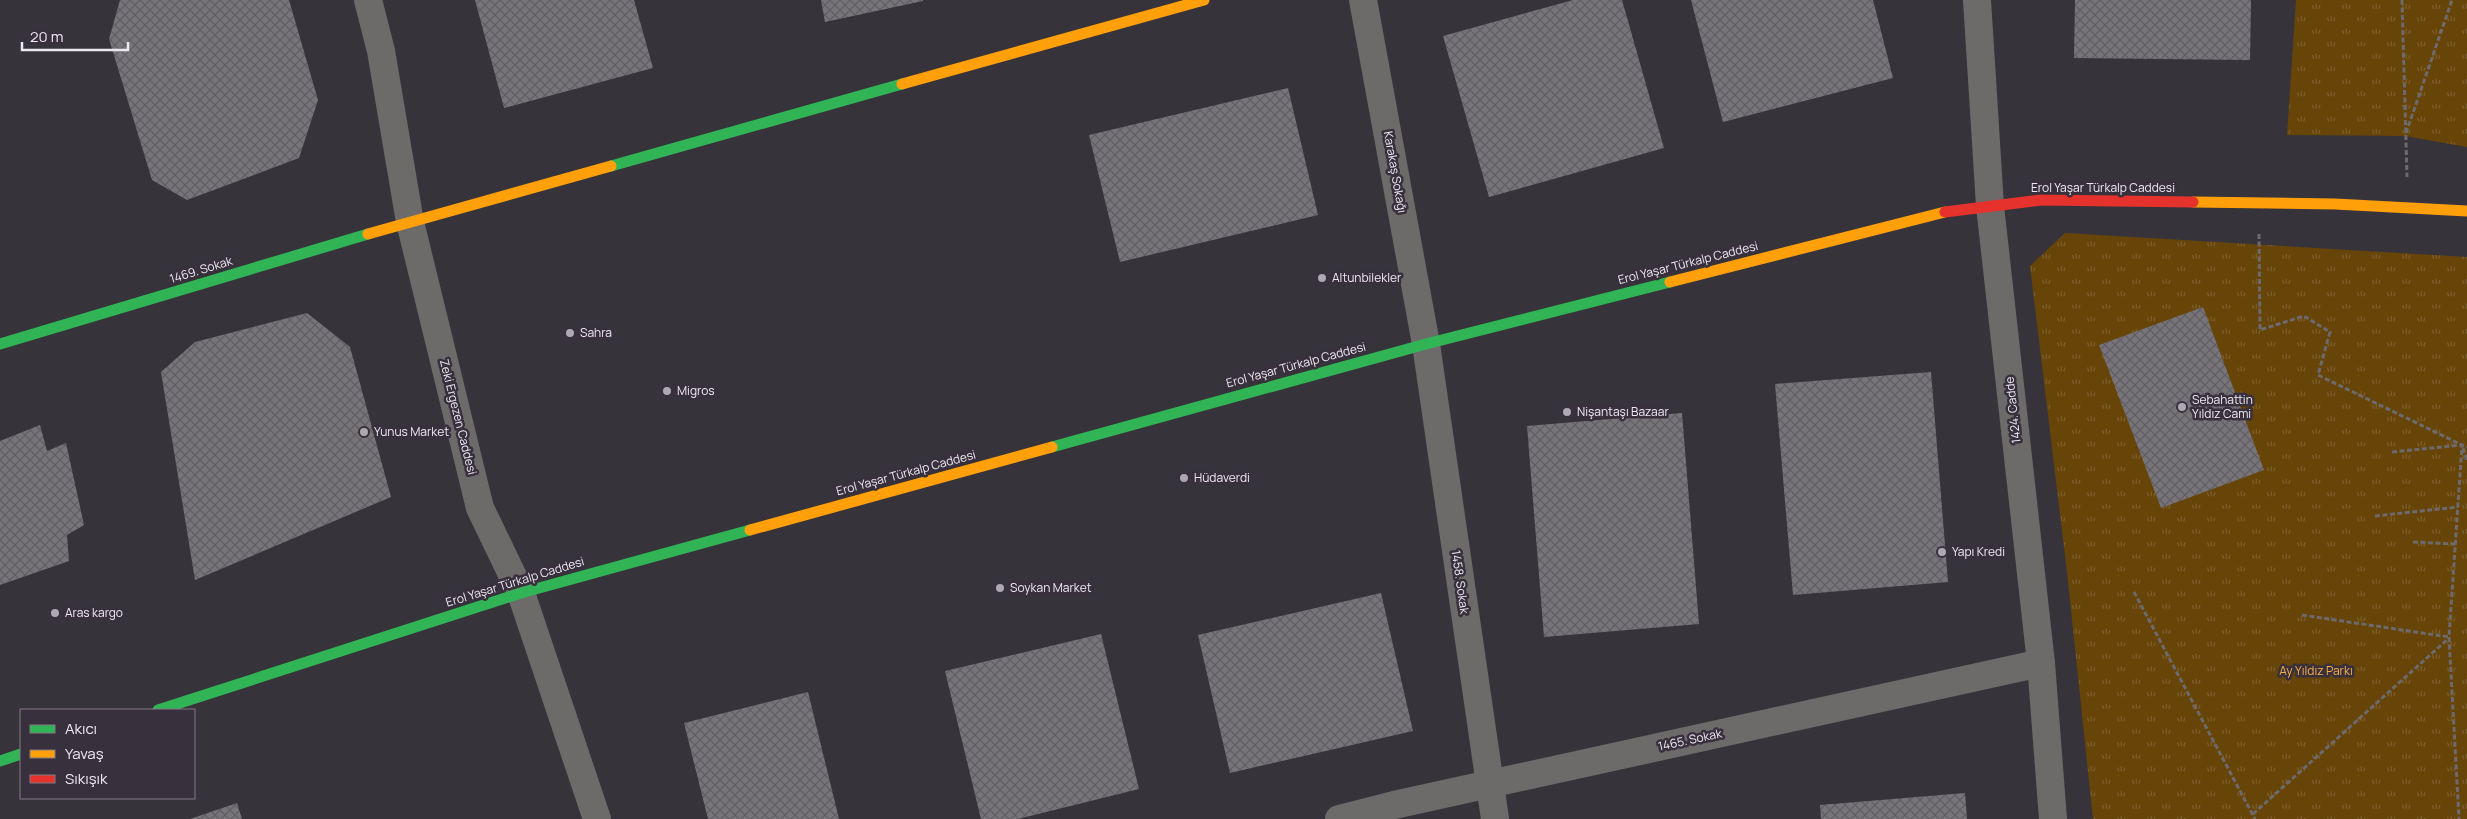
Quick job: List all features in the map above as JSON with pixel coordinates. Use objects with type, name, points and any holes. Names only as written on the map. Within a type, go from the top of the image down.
[{"type":"street","name":"Zeki Ergezen Caddesi","points":[[368,0],[381,51],[410,222],[480,508],[521,593],[597,819]]},
{"type":"street","name":"1469. Sokak","points":[[0,344],[410,222],[1204,0]]},
{"type":"street","name":"Karakaş Sokağı","points":[[1363,0],[1426,344]]},
{"type":"street","name":"1424. Cadde","points":[[1977,0],[1990,206],[2041,663],[2053,819]]},
{"type":"street","name":"Erol Yaşar Türkalp Caddesi","points":[[161,709],[521,593],[1426,344],[1949,211],[2041,200],[2260,203],[2467,211]]},
{"type":"street","name":"1458. Sokak","points":[[1426,344],[1488,784],[1495,819]]},
{"type":"street","name":"1465. Sokak","points":[[1339,819],[1488,784],[2041,663]]},
{"type":"street","points":[[0,761],[20,754]]},
{"type":"path","points":[[2402,0],[2406,208]]},
{"type":"path","points":[[2405,136],[2452,0]]},
{"type":"path","points":[[2260,203],[2260,330],[2304,316],[2330,332],[2318,375],[2467,447]]},
{"type":"path","points":[[2392,452],[2462,445]]},
{"type":"path","points":[[2462,445],[2467,461]]},
{"type":"path","points":[[2459,819],[2450,637],[2462,445]]},
{"type":"path","points":[[2375,516],[2458,507]]},
{"type":"path","points":[[2413,542],[2456,544]]},
{"type":"path","points":[[2134,592],[2255,819]]},
{"type":"path","points":[[2302,615],[2450,637]]},
{"type":"path","points":[[2253,814],[2450,637]]},
{"type":"green space","points":[[2296,0],[2467,0],[2467,147],[2405,136],[2287,135]]},
{"type":"green space","name":"Ay Yıldız Parkı","points":[[2065,233],[2467,257],[2467,819],[2093,819],[2067,572],[2030,266]]},
{"type":"building","points":[[120,0],[289,0],[318,100],[299,158],[187,200],[152,180],[109,39]]},
{"type":"building","points":[[475,0],[634,0],[653,68],[504,108]]},
{"type":"building","points":[[821,0],[923,0],[923,1],[825,22]]},
{"type":"building","points":[[1573,0],[1622,0],[1664,148],[1489,197],[1443,36]]},
{"type":"building","points":[[1691,0],[1873,0],[1893,78],[1723,122]]},
{"type":"building","points":[[2075,0],[2251,0],[2250,60],[2074,58]]},
{"type":"building","points":[[1288,88],[1318,215],[1120,262],[1089,135]]},
{"type":"building","name":"Sebahattin Yıldız Cami","points":[[2203,307],[2264,470],[2161,508],[2099,345]]},
{"type":"building","points":[[307,313],[350,347],[391,497],[195,580],[161,372],[195,342]]},
{"type":"building","points":[[1931,372],[1948,582],[1793,595],[1775,384]]},
{"type":"building","points":[[1682,413],[1699,624],[1544,637],[1527,426]]},
{"type":"building","points":[[40,425],[47,451],[66,443],[84,525],[67,535],[69,561],[0,585],[0,441]]},
{"type":"building","points":[[1381,593],[1413,731],[1230,773],[1198,635]]},
{"type":"building","points":[[1101,634],[1139,789],[1018,819],[981,819],[945,671]]},
{"type":"building","points":[[808,692],[839,819],[708,819],[684,723]]},
{"type":"building","points":[[1965,793],[1967,819],[1821,819],[1820,805]]},
{"type":"building","points":[[237,803],[242,819],[190,819]]},
{"type":"traffic: fast","points":[[611,166],[902,84]]},
{"type":"traffic: fast","points":[[0,344],[368,234]]},
{"type":"traffic: fast","points":[[1052,447],[1426,344],[1670,282]]},
{"type":"traffic: fast","points":[[161,709],[521,593],[750,530]]},
{"type":"traffic: fast","points":[[0,761],[20,754]]},
{"type":"traffic: slow","points":[[902,84],[1204,0]]},
{"type":"traffic: slow","points":[[368,234],[611,166]]},
{"type":"traffic: slow","points":[[2193,202],[2335,204],[2467,211]]},
{"type":"traffic: slow","points":[[1670,282],[1945,212]]},
{"type":"traffic: slow","points":[[750,530],[1052,447]]},
{"type":"traffic: jam","points":[[1945,212],[2041,200],[2193,202]]},
{"type":"place","name":"Altunbilekler","points":[[1322,278]]},
{"type":"place","name":"Sahra","points":[[570,333]]},
{"type":"place","name":"Migros","points":[[667,391]]},
{"type":"place","name":"Sebahattin Yıldız Cami","points":[[2182,407]]},
{"type":"place","name":"Nişantaşı Bazaar","points":[[1567,412]]},
{"type":"place","name":"Yunus Market","points":[[364,432]]},
{"type":"place","name":"Hüdaverdi","points":[[1184,478]]},
{"type":"place","name":"Yapı Kredi","points":[[1942,552]]},
{"type":"place","name":"Soykan Market","points":[[1000,588]]},
{"type":"place","name":"Aras kargo","points":[[55,613]]}]
